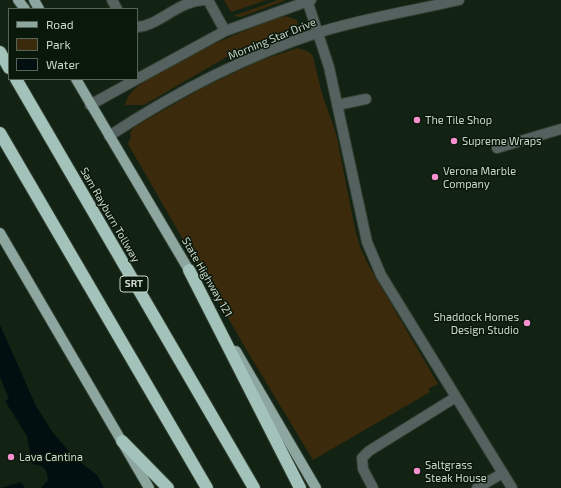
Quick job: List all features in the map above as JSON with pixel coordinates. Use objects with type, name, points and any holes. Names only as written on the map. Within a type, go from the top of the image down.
[{"type":"highway","points":[[0,52],[8,66]]},
{"type":"highway","name":"Sam Rayburn Tollway","points":[[17,80],[254,488]]},
{"type":"highway","points":[[0,133],[207,488]]},
{"type":"highway","points":[[189,270],[300,488]]},
{"type":"highway","points":[[122,440],[168,488]]},
{"type":"main road","points":[[18,0],[24,8]]},
{"type":"main road","name":"State Highway 121","points":[[77,80],[316,488]]},
{"type":"main road","points":[[0,233],[149,488]]},
{"type":"street","points":[[138,27],[145,26],[187,1],[206,0],[225,31]]},
{"type":"street","points":[[308,0],[317,33],[329,67],[367,242],[373,259],[381,275],[512,488]]},
{"type":"street","name":"Morning Star Drive","points":[[138,78],[225,31],[308,0]]},
{"type":"street","name":"Morning Star Drive","points":[[109,136],[144,113],[206,79],[260,54],[317,33],[459,0]]},
{"type":"street","name":"Morning Star Drive","points":[[90,105],[135,80]]},
{"type":"street","points":[[337,105],[366,99]]},
{"type":"street","points":[[497,148],[561,129]]},
{"type":"street","points":[[373,488],[363,469],[362,458],[370,451],[456,397]]},
{"type":"street","points":[[477,488],[503,472]]},
{"type":"green space","points":[[224,0],[267,0],[231,12]]},
{"type":"green space","points":[[278,0],[286,0],[241,17],[233,16]]},
{"type":"green space","points":[[286,16],[297,20],[298,26],[242,48],[144,105],[125,105],[128,97],[136,88],[178,61],[206,47],[272,20]]},
{"type":"green space","points":[[298,48],[309,52],[313,56],[322,94],[336,133],[360,247],[369,266],[438,384],[428,389],[430,392],[313,460],[246,349],[128,144],[131,136],[130,133],[134,127],[202,88],[261,60]]},
{"type":"water","points":[[0,325],[36,406],[53,433],[76,459],[97,475],[104,488],[41,488],[48,480],[46,470],[39,465],[32,464],[27,436],[5,401],[9,399],[0,377]]},
{"type":"water","points":[[21,482],[25,488],[1,488]]},
{"type":"place","name":"The Tile Shop","points":[[417,120]]},
{"type":"place","name":"Supreme Wraps","points":[[454,141]]},
{"type":"place","name":"Verona Marble Company","points":[[435,177]]},
{"type":"place","name":"Shaddock Homes Design Studio","points":[[527,323]]},
{"type":"place","name":"Lava Cantina","points":[[11,457]]},
{"type":"place","name":"Saltgrass Steak House","points":[[417,471]]}]
